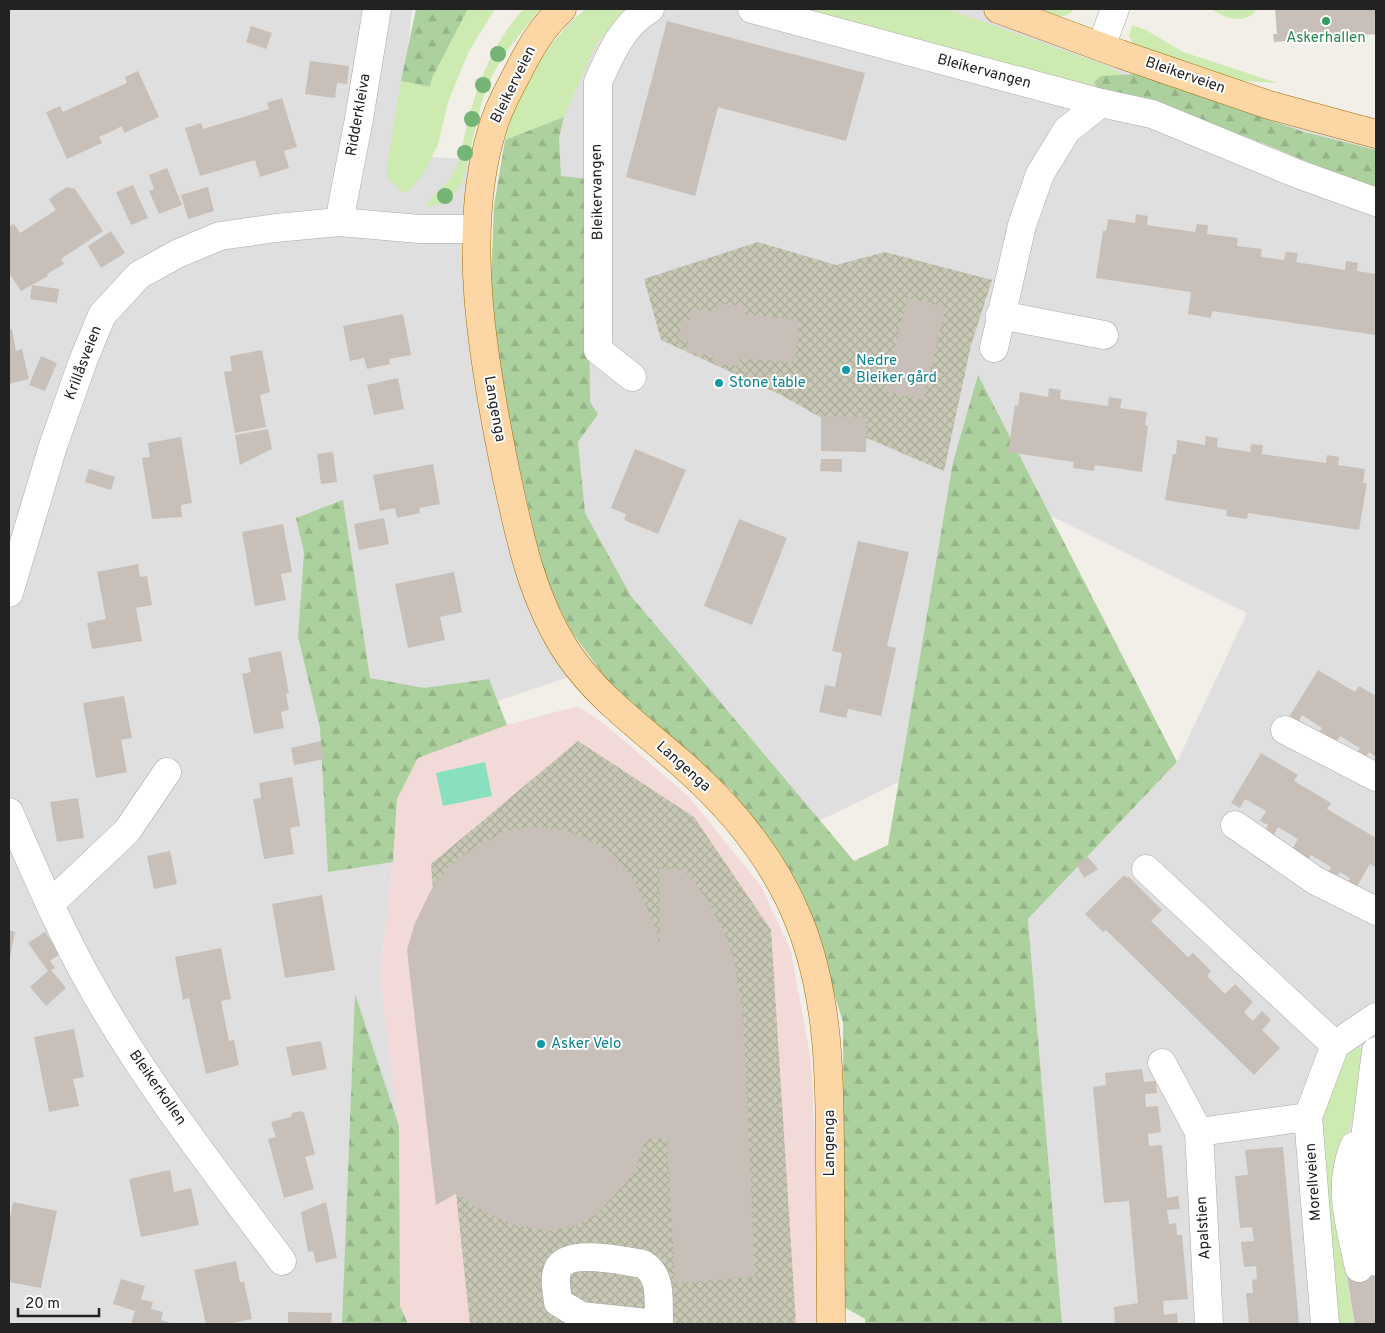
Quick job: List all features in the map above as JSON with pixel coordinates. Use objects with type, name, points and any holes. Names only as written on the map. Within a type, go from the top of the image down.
[{"type":"main road","name":"Bleikerveien","points":[[476,229],[484,167],[493,127],[529,50],[552,18],[562,9]]},
{"type":"main road","name":"Bleikerveien","points":[[998,9],[1269,105],[1376,134]]},
{"type":"main road","name":"Langenga","points":[[476,229],[480,323],[494,413],[512,501],[531,576],[549,623],[570,657],[597,691],[629,721],[683,765],[726,807],[757,846],[783,888],[799,921],[818,987],[825,1033],[830,1097],[831,1324]]},
{"type":"street","name":"Ridderkleiva","points":[[339,222],[359,119],[377,9]]},
{"type":"street","name":"Bleikervangen","points":[[632,377],[598,350],[598,82],[614,46],[640,14],[650,9]]},
{"type":"street","name":"Bleikervangen","points":[[752,9],[1101,103],[1152,114],[1298,174],[1376,202]]},
{"type":"street","points":[[1101,47],[1115,9]]},
{"type":"street","points":[[994,348],[1022,225],[1040,174],[1067,130],[1101,103]]},
{"type":"street","name":"Krillåsveien","points":[[9,594],[54,446],[83,361],[102,315],[140,275],[177,254],[220,236],[339,222],[420,229],[476,229]]},
{"type":"street","points":[[1000,315],[1104,335]]},
{"type":"street","points":[[1285,730],[1376,777]]},
{"type":"street","points":[[50,904],[127,830],[167,772]]},
{"type":"street","name":"Bleikerkollen","points":[[9,812],[50,904],[92,986],[140,1064],[282,1261]]},
{"type":"street","points":[[1235,824],[1316,881],[1376,911]]},
{"type":"street","points":[[1146,869],[1335,1045],[1376,1017]]},
{"type":"street","name":"Morellveien","points":[[1325,1324],[1308,1117],[1335,1045]]},
{"type":"street","points":[[1367,1265],[1362,1162],[1376,1052]]},
{"type":"street","name":"Apalstien","points":[[1162,1063],[1199,1132],[1209,1324]]},
{"type":"street","points":[[1199,1132],[1308,1117]]},
{"type":"shaded area","points":[[9,9],[412,9],[397,154],[473,160],[460,226],[518,579],[572,676],[370,744],[393,862],[380,976],[399,1126],[400,1306],[408,1324],[9,1324]]},
{"type":"shaded area","points":[[586,9],[977,9],[1069,33],[1376,141],[1376,1324],[1062,1324],[1028,919],[1177,762],[1247,613],[968,475],[905,779],[784,838],[567,564],[511,130],[565,26]]},
{"type":"shaded area","name":"Nedre Bleiker gård","points":[[758,242],[836,265],[885,252],[992,280],[971,345],[944,471],[827,421],[781,395],[661,340],[644,279]]},
{"type":"shaded area","points":[[578,706],[607,726],[689,797],[761,886],[791,951],[811,1061],[816,1160],[818,1324],[408,1324],[400,1306],[399,1126],[380,976],[393,862],[397,799],[418,758],[507,725]]},
{"type":"shaded area","points":[[578,741],[694,817],[771,930],[796,1324],[470,1324],[457,1203],[431,864]]},
{"type":"green space","points":[[416,9],[468,9],[432,78],[430,87],[401,81]]},
{"type":"green space","points":[[468,9],[495,9],[469,51],[448,102],[438,145],[422,176],[407,192],[402,192],[387,177],[387,165],[401,81],[430,87],[432,78]]},
{"type":"green space","points":[[524,9],[540,9],[506,52],[492,76],[481,104],[463,181],[449,201],[428,207],[428,202],[446,183],[455,170],[471,110],[488,63],[504,34]]},
{"type":"green space","points":[[586,9],[627,9],[596,44],[564,117],[505,140],[517,103],[535,68],[558,36]]},
{"type":"green space","points":[[798,9],[947,9],[1105,65],[1123,75],[1101,76],[1094,82],[1095,91]]},
{"type":"green space","points":[[1037,9],[1074,9],[1066,15],[1057,16]]},
{"type":"green space","points":[[1214,9],[1257,9],[1248,17],[1237,19],[1219,14]]},
{"type":"green space","points":[[1132,25],[1146,30],[1183,52],[1278,83],[1232,80],[1134,45],[1129,36]]},
{"type":"green space","points":[[1137,74],[1304,132],[1376,150],[1376,191],[1265,144],[1178,112],[1099,93],[1094,82],[1101,76]]},
{"type":"green space","points":[[564,117],[559,138],[561,176],[588,179],[590,402],[598,414],[578,442],[585,513],[631,596],[854,861],[888,845],[953,462],[978,375],[1177,762],[1028,919],[1062,1324],[865,1324],[865,1319],[844,1307],[843,1022],[809,913],[779,852],[731,790],[619,696],[571,631],[544,577],[508,417],[496,351],[491,279],[494,205],[505,140]]},
{"type":"green space","points":[[343,500],[370,678],[424,688],[489,679],[507,725],[418,758],[397,799],[393,862],[328,872],[320,728],[298,637],[304,552],[296,518]]},
{"type":"green space","points":[[485,762],[492,796],[443,806],[436,773]]},
{"type":"green space","points":[[355,994],[399,1126],[400,1306],[408,1324],[342,1324]]},
{"type":"green space","points":[[1352,1041],[1365,1052],[1357,1104],[1344,1145],[1345,1269],[1354,1324],[1331,1324],[1318,1122],[1333,1069]]},
{"type":"building","name":"Askerhallen","points":[[1275,9],[1376,9],[1376,34],[1274,42],[1273,34],[1277,34]]},
{"type":"building","points":[[667,21],[865,73],[846,141],[718,107],[695,196],[626,177]]},
{"type":"building","points":[[251,26],[272,33],[266,49],[246,42]]},
{"type":"building","points":[[310,61],[349,66],[347,84],[337,83],[335,98],[305,94]]},
{"type":"building","points":[[138,71],[159,117],[124,133],[122,126],[99,137],[102,143],[67,159],[46,112],[60,106],[63,112],[127,83],[125,77]]},
{"type":"building","points":[[282,98],[297,147],[284,151],[289,168],[260,177],[255,160],[200,176],[185,128],[201,123],[203,129],[269,109],[267,103]]},
{"type":"building","points":[[167,168],[182,205],[159,214],[149,191],[154,189],[149,175]]},
{"type":"building","points":[[133,185],[148,218],[131,225],[116,192]]},
{"type":"building","points":[[67,187],[75,189],[103,231],[61,259],[64,264],[47,274],[48,276],[21,291],[9,273],[9,227],[14,224],[20,233],[56,210],[49,199]]},
{"type":"building","points":[[208,187],[214,211],[188,219],[181,195]]},
{"type":"building","points":[[1136,214],[1148,216],[1147,225],[1195,232],[1197,224],[1208,225],[1207,234],[1238,238],[1237,246],[1262,249],[1261,257],[1284,260],[1286,252],[1298,253],[1296,262],[1345,270],[1346,261],[1358,263],[1357,271],[1376,274],[1376,335],[1212,311],[1211,318],[1188,314],[1191,292],[1096,278],[1103,231],[1106,231],[1108,219],[1135,223]]},
{"type":"building","points":[[111,231],[125,253],[101,268],[88,246]]},
{"type":"building","points":[[32,285],[59,289],[57,303],[30,299]]},
{"type":"building","points":[[907,298],[946,307],[923,400],[884,391]]},
{"type":"building","points":[[717,303],[746,306],[746,314],[799,320],[795,362],[740,359],[739,366],[713,364],[713,356],[687,353],[688,341],[679,340],[681,319],[690,320],[691,309],[716,311]]},
{"type":"building","points":[[403,314],[411,355],[389,359],[390,364],[367,369],[364,358],[350,361],[343,326]]},
{"type":"building","points":[[12,329],[16,351],[22,349],[29,379],[9,384],[9,330]]},
{"type":"building","points":[[262,350],[270,392],[260,395],[266,427],[235,433],[224,372],[232,371],[230,356]]},
{"type":"building","points":[[41,356],[57,363],[45,391],[29,385]]},
{"type":"building","points":[[398,378],[404,409],[374,415],[367,385]]},
{"type":"building","points":[[1049,388],[1061,390],[1060,399],[1108,406],[1109,397],[1122,399],[1120,408],[1147,412],[1145,425],[1148,426],[1142,472],[1095,465],[1094,471],[1073,468],[1074,462],[1008,452],[1015,405],[1018,406],[1020,392],[1048,397]]},
{"type":"building","points":[[821,416],[867,417],[866,452],[821,451]]},
{"type":"building","points":[[268,429],[272,449],[240,465],[235,435]]},
{"type":"building","points":[[1206,436],[1218,438],[1217,447],[1250,452],[1251,444],[1263,445],[1262,454],[1326,463],[1327,455],[1339,457],[1338,465],[1365,469],[1363,483],[1367,483],[1359,530],[1248,513],[1247,519],[1226,516],[1227,510],[1165,500],[1173,454],[1176,454],[1177,440],[1205,445]]},
{"type":"building","points":[[181,437],[192,503],[181,505],[182,517],[152,519],[142,458],[150,457],[148,443]]},
{"type":"building","points":[[635,449],[686,470],[658,534],[624,520],[626,514],[611,508]]},
{"type":"building","points":[[333,452],[337,482],[321,484],[317,454]]},
{"type":"building","points":[[821,459],[842,459],[842,472],[820,471]]},
{"type":"building","points":[[433,464],[440,504],[419,508],[420,513],[397,518],[395,508],[380,511],[373,475]]},
{"type":"building","points":[[89,469],[115,477],[111,490],[85,482]]},
{"type":"building","points":[[384,518],[389,544],[359,550],[354,524]]},
{"type":"building","points":[[739,519],[787,538],[752,625],[704,606]]},
{"type":"building","points":[[283,524],[292,572],[281,574],[286,600],[255,606],[242,532]]},
{"type":"building","points":[[858,541],[909,552],[887,646],[896,648],[881,716],[848,709],[846,718],[819,712],[825,685],[835,687],[842,653],[832,651]]},
{"type":"building","points":[[138,564],[140,577],[147,576],[152,605],[136,608],[142,641],[92,649],[87,623],[106,619],[97,572]]},
{"type":"building","points":[[454,572],[462,612],[440,617],[445,640],[408,648],[395,584]]},
{"type":"building","points":[[281,651],[289,693],[286,694],[289,710],[281,712],[284,728],[254,734],[242,674],[251,672],[248,658]]},
{"type":"building","points":[[1318,670],[1355,692],[1359,686],[1376,696],[1376,757],[1369,752],[1362,763],[1354,758],[1360,748],[1340,736],[1333,747],[1316,737],[1322,728],[1302,715],[1297,725],[1288,719]]},
{"type":"building","points":[[124,696],[132,738],[121,740],[127,772],[96,778],[83,703]]},
{"type":"building","points":[[321,741],[324,759],[294,765],[291,748]]},
{"type":"building","points":[[1261,753],[1298,775],[1294,781],[1331,803],[1327,809],[1376,838],[1376,867],[1370,864],[1353,893],[1345,887],[1350,878],[1340,872],[1334,881],[1326,876],[1331,867],[1311,855],[1306,864],[1298,860],[1301,853],[1293,848],[1298,839],[1278,827],[1273,836],[1265,831],[1268,825],[1260,821],[1266,811],[1245,799],[1240,808],[1231,803]]},
{"type":"building","points":[[292,777],[300,826],[290,828],[294,854],[264,859],[253,799],[261,798],[259,783]]},
{"type":"building","points":[[78,798],[84,838],[57,842],[50,802]]},
{"type":"building","name":"Asker Velo","points":[[532,827],[559,829],[583,837],[612,853],[633,878],[655,926],[660,947],[659,869],[684,869],[704,895],[724,932],[734,959],[743,1012],[755,1277],[675,1283],[667,1138],[646,1139],[635,1170],[626,1183],[596,1215],[574,1226],[550,1231],[513,1225],[476,1207],[457,1193],[436,1205],[407,950],[415,923],[431,890],[450,865],[471,850],[505,831]]},
{"type":"building","points":[[170,851],[177,884],[154,889],[147,856]]},
{"type":"building","points":[[1088,857],[1098,869],[1084,878],[1076,864]]},
{"type":"building","points":[[1124,875],[1127,878],[1128,876],[1162,910],[1151,921],[1188,957],[1193,953],[1211,971],[1207,976],[1225,994],[1235,984],[1253,1002],[1244,1012],[1253,1021],[1262,1011],[1271,1020],[1262,1030],[1280,1048],[1254,1075],[1106,930],[1103,932],[1085,914]]},
{"type":"building","points":[[322,895],[335,970],[285,978],[272,904]]},
{"type":"building","points":[[9,930],[15,932],[10,957],[9,957]]},
{"type":"building","points":[[45,932],[60,954],[50,961],[55,968],[51,970],[66,988],[46,1006],[30,987],[48,971],[28,943]]},
{"type":"building","points":[[221,948],[231,999],[221,1001],[229,1041],[234,1040],[239,1065],[206,1074],[189,998],[183,1000],[175,957]]},
{"type":"building","points":[[74,1029],[84,1077],[73,1079],[79,1106],[49,1112],[34,1037]]},
{"type":"building","points":[[321,1041],[327,1069],[292,1076],[286,1047]]},
{"type":"building","points":[[1142,1069],[1144,1082],[1156,1081],[1157,1093],[1145,1094],[1146,1107],[1158,1106],[1161,1132],[1148,1134],[1149,1146],[1162,1145],[1167,1198],[1178,1196],[1180,1209],[1167,1210],[1169,1224],[1176,1223],[1177,1235],[1182,1235],[1188,1299],[1163,1301],[1164,1315],[1177,1313],[1178,1324],[1115,1324],[1114,1307],[1138,1303],[1129,1201],[1104,1203],[1093,1087],[1106,1085],[1105,1073]]},
{"type":"building","points":[[300,1111],[304,1113],[315,1154],[305,1157],[314,1189],[284,1198],[268,1139],[276,1137],[271,1122],[291,1117],[292,1113]]},
{"type":"building","points":[[1283,1147],[1299,1324],[1249,1324],[1246,1293],[1253,1293],[1252,1280],[1257,1279],[1256,1266],[1244,1267],[1241,1242],[1254,1241],[1252,1227],[1240,1228],[1235,1176],[1248,1175],[1245,1150]]},
{"type":"building","points":[[1376,1164],[1376,1324],[1355,1324],[1347,1276],[1370,1272],[1353,1167]]},
{"type":"building","points":[[170,1170],[174,1192],[191,1188],[199,1225],[141,1237],[129,1179]]},
{"type":"building","points":[[13,1202],[57,1211],[41,1288],[9,1282],[9,1223]]},
{"type":"building","points":[[326,1202],[337,1258],[316,1263],[313,1251],[308,1252],[301,1212]]},
{"type":"building","points":[[236,1261],[240,1282],[244,1282],[252,1319],[227,1324],[206,1324],[194,1270]]},
{"type":"building","points":[[121,1279],[145,1286],[141,1299],[153,1302],[151,1309],[163,1312],[161,1320],[173,1324],[131,1324],[135,1311],[113,1304]]},
{"type":"building","points":[[288,1312],[332,1313],[331,1324],[288,1324]]},
{"type":"place","name":"Askerhallen","points":[[1326,21]]},
{"type":"place","name":"Nedre Bleiker gård","points":[[846,370]]},
{"type":"place","name":"Stone table","points":[[719,383]]},
{"type":"place","name":"Asker Velo","points":[[541,1044]]}]
